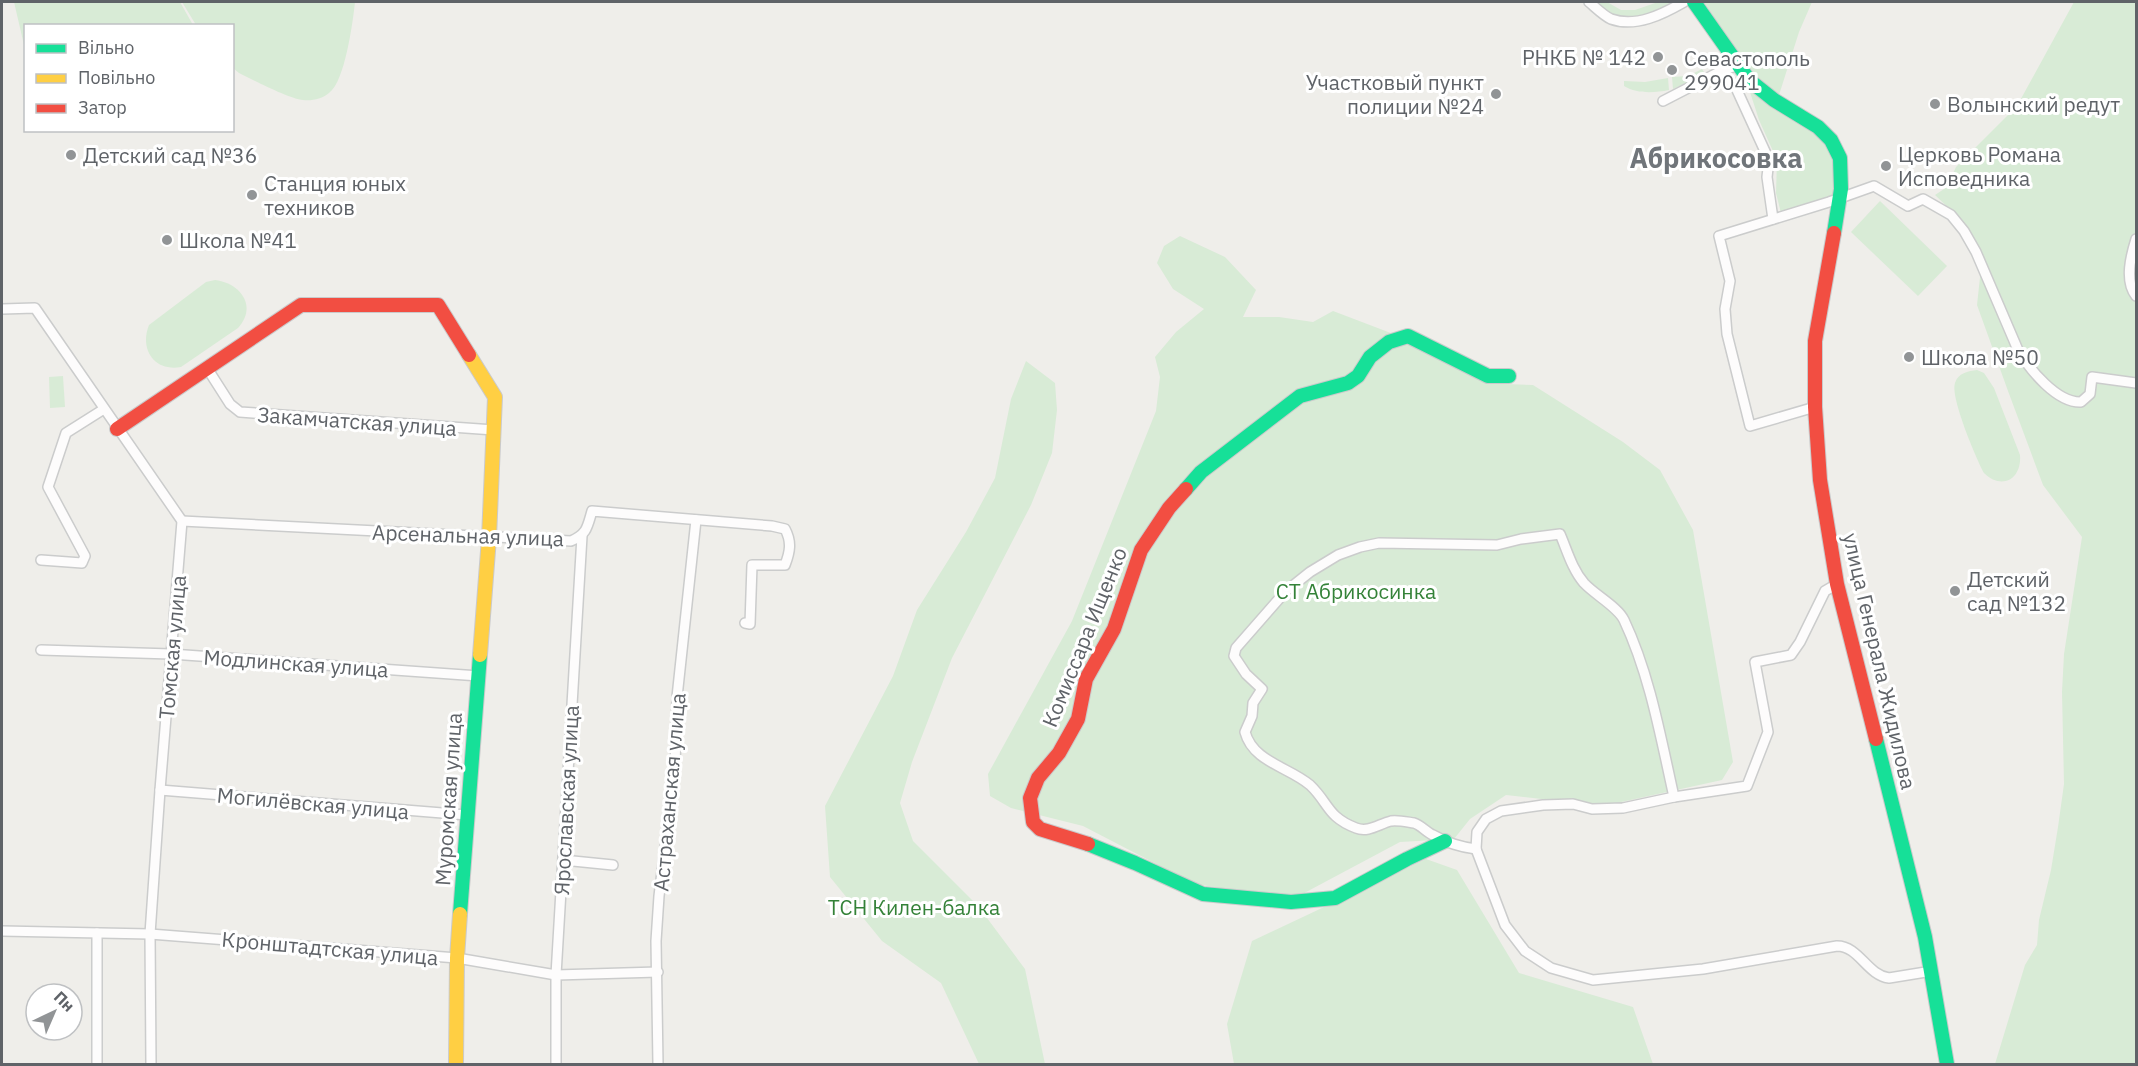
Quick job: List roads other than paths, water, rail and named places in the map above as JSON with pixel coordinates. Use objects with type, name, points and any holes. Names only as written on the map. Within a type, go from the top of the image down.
[{"type":"street","points":[[1589,2],[1610,18],[1629,21],[1664,14],[1683,2]]},
{"type":"street","name":"улица Генерала Жидилова","points":[[1695,2],[1730,68],[1774,100],[1818,127],[1831,140],[1840,158],[1840,197],[1815,341],[1815,407],[1820,480],[1837,584],[1932,971],[1947,1065]]},
{"type":"street","points":[[1663,101],[1730,68],[1736,87],[1769,160],[1767,177],[1773,219]]},
{"type":"street","points":[[1815,407],[1750,426],[1727,334],[1725,309],[1730,281],[1719,236],[1874,186],[1908,206],[1923,199],[1951,215],[1964,231],[1976,252],[2006,327],[2026,363],[2050,388],[2072,402],[2081,402],[2090,394],[2092,377],[2136,383]]},
{"type":"street","points":[[2136,239],[2129,279],[2136,296]]},
{"type":"street","name":"Муромская улица","points":[[207,368],[301,305],[438,305],[495,397],[489,538],[457,958],[456,1065]]},
{"type":"street","points":[[2,309],[35,308],[182,521]]},
{"type":"street","name":"Комиссара Ищенко","points":[[1445,841],[1335,898],[1291,902],[1203,894],[1135,863],[1082,842],[1040,829],[1033,822],[1030,798],[1038,778],[1059,753],[1078,719],[1086,679],[1114,629],[1141,550],[1169,508],[1201,472],[1300,396],[1348,383],[1358,376],[1370,357],[1389,342],[1408,336],[1488,376],[1509,376]]},
{"type":"street","points":[[117,429],[207,368]]},
{"type":"street","name":"Закамчатская улица","points":[[207,368],[230,404],[240,412],[494,430]]},
{"type":"street","points":[[42,560],[82,563],[85,556],[48,487],[66,433],[104,409]]},
{"type":"street","name":"Арсенальная улица","points":[[182,521],[571,542],[582,536],[588,527],[592,511],[785,529],[790,540],[785,566],[752,565],[750,624],[745,623]]},
{"type":"street","name":"Астраханская улица","points":[[658,1065],[656,940],[659,896],[675,767],[677,698],[696,520]]},
{"type":"street","name":"Томская улица","points":[[151,1065],[150,934],[182,521]]},
{"type":"street","points":[[1476,849],[1458,847],[1417,824],[1393,821],[1366,830],[1358,829],[1336,818],[1309,784],[1250,747],[1245,732],[1252,716],[1253,703],[1262,689],[1246,674],[1234,656],[1236,648],[1293,585],[1338,555],[1379,543],[1497,545],[1521,538],[1560,534],[1575,571],[1584,583],[1623,618],[1637,652],[1661,730],[1674,797]]},
{"type":"street","name":"Ярославская улица","points":[[556,1065],[556,975],[582,536]]},
{"type":"street","points":[[1837,584],[1825,591],[1800,642],[1791,655],[1755,662],[1768,732],[1748,786],[1674,797],[1623,808],[1592,809],[1563,804],[1501,811],[1486,819],[1477,832],[1476,849],[1505,926],[1525,951],[1551,968],[1593,980],[1703,969],[1837,946],[1848,948],[1882,977],[1889,978],[1932,971]]},
{"type":"street","name":"Модлинская улица","points":[[41,650],[171,654],[479,676]]},
{"type":"street","name":"Могилёвская улица","points":[[160,790],[467,815]]},
{"type":"street","points":[[563,860],[613,865]]},
{"type":"street","name":"Кронштадтская улица","points":[[2,931],[150,934],[457,958],[556,975],[658,972]]},
{"type":"street","points":[[97,933],[98,1065]]},
{"type":"place","name":"РНКБ № 142","points":[[1658,57]]},
{"type":"place","name":"Севастополь 299041","points":[[1672,70]]},
{"type":"place","name":"Участковый пункт полиции №24","points":[[1496,94]]},
{"type":"place","name":"Волынский редут","points":[[1935,104]]},
{"type":"place","name":"Детский сад №36","points":[[71,155]]},
{"type":"place","name":"Церковь Романа Исповедника","points":[[1886,166]]},
{"type":"place","name":"Станция юных техников","points":[[252,195]]},
{"type":"place","name":"Школа №41","points":[[167,240]]},
{"type":"place","name":"Школа №50","points":[[1909,357]]},
{"type":"place","name":"Детский сад №132","points":[[1955,591]]},
{"type":"district","name":"Абрикосовка","points":[[1716,157]]},
{"type":"park label","name":"СТ Абрикосинка","points":[[1356,591]]},
{"type":"park label","name":"ТСН Килен-балка","points":[[914,907]]}]
